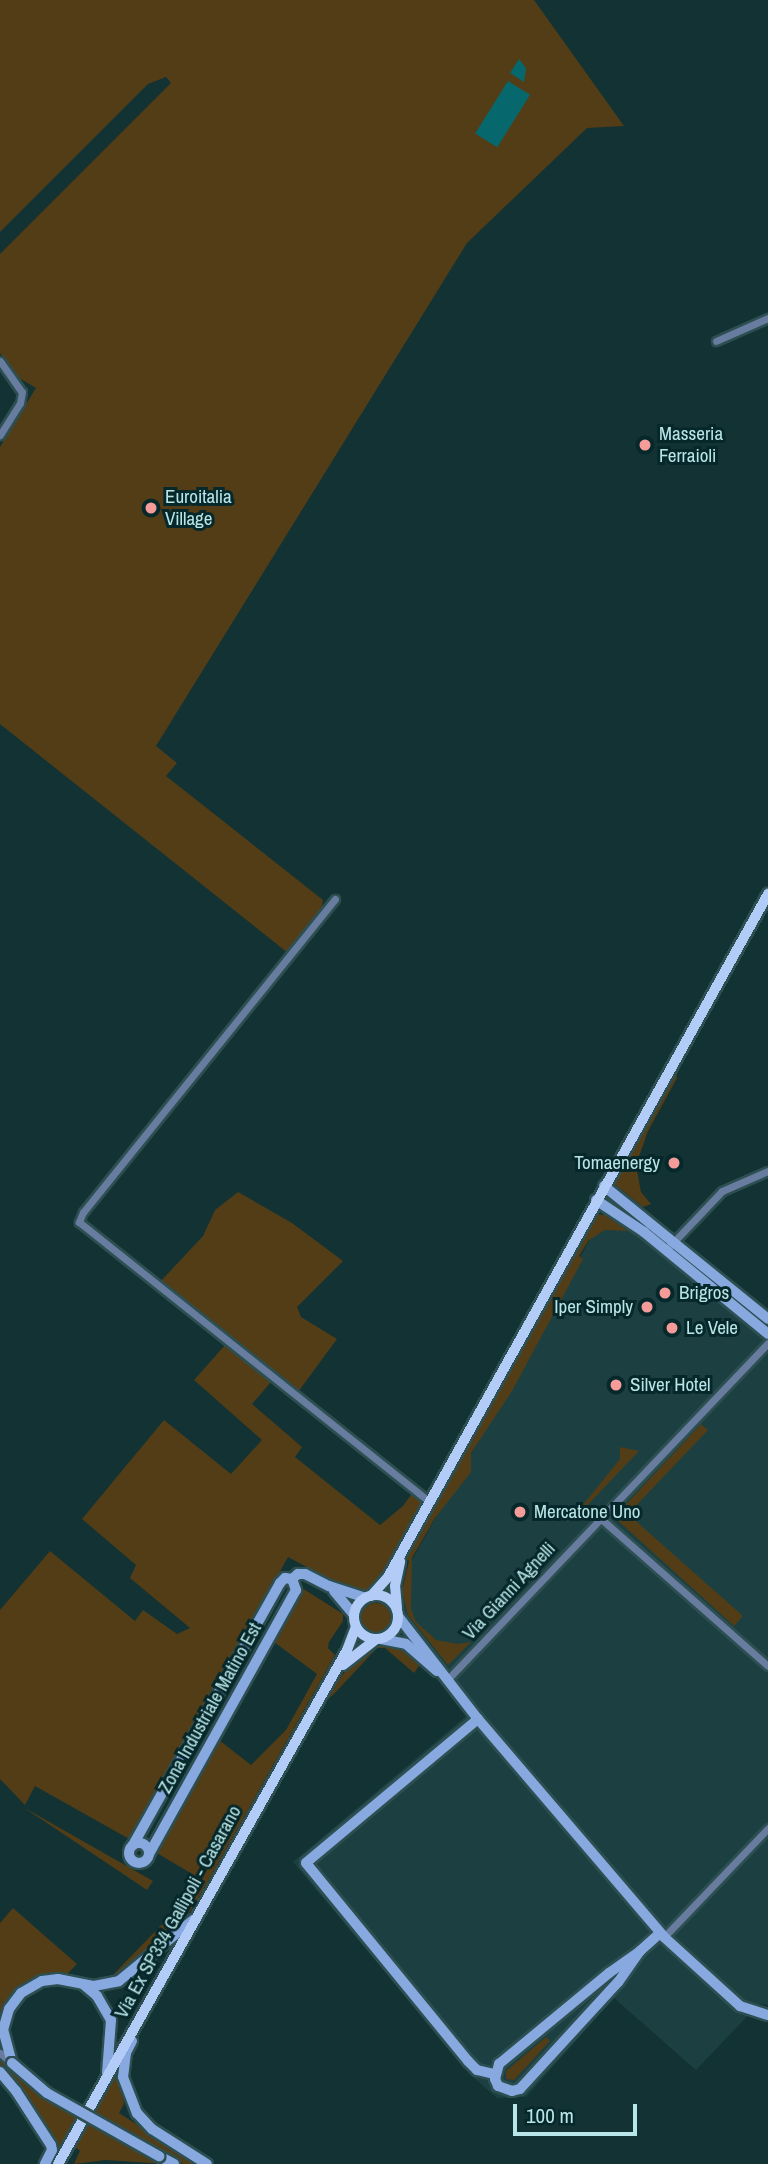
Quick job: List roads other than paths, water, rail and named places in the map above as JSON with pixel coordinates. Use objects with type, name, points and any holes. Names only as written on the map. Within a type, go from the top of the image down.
[{"type":"main road","points":[[405,1545],[395,1587],[398,1613],[394,1630],[378,1639],[363,1636],[355,1621],[357,1605],[382,1588],[428,1500],[768,894]]},
{"type":"main road","points":[[368,1597],[388,1599],[398,1613]]},
{"type":"main road","name":"Via Ex SP334 Gallipoli - Casarano","points":[[58,2164],[331,1677],[355,1621]]},
{"type":"main road","name":"Via Ex SP334 Gallipoli - Casarano","points":[[331,1677],[358,1650],[378,1639]]},
{"type":"street","points":[[716,341],[768,317]]},
{"type":"street","points":[[0,361],[22,392],[20,403],[0,435]]},
{"type":"street","points":[[335,899],[83,1212],[79,1222],[428,1500]]},
{"type":"street","points":[[669,1245],[722,1191],[768,1171]]},
{"type":"street","points":[[604,1186],[708,1277],[768,1334]]},
{"type":"street","points":[[596,1200],[669,1245]]},
{"type":"street","points":[[708,1277],[768,1319]]},
{"type":"street","name":"Via Gianni Agnelli","points":[[446,1679],[768,1343]]},
{"type":"street","points":[[599,1517],[768,1666]]},
{"type":"street","points":[[292,1579],[303,1573],[329,1586],[368,1597]]},
{"type":"street","name":"Zona Industriale Matino Est","points":[[133,1845],[282,1580],[292,1579],[296,1590],[149,1854]]},
{"type":"street","points":[[329,1586],[355,1621]]},
{"type":"street","points":[[398,1613],[478,1719],[662,1935],[740,2007],[768,2015]]},
{"type":"street","points":[[378,1639],[410,1646],[446,1679]]},
{"type":"street","points":[[240,1653],[256,1662]]},
{"type":"street","points":[[478,1719],[306,1863],[468,2061],[477,2070],[495,2074]]},
{"type":"street","points":[[177,1768],[191,1776]]},
{"type":"street","points":[[640,1951],[618,1982],[520,2089],[505,2090],[498,2086],[495,2074],[499,2064],[609,1973],[662,1935],[768,1828]]},
{"type":"street","points":[[141,1844],[149,1854],[143,1862],[134,1862],[129,1854],[133,1845],[141,1844]]},
{"type":"street","points":[[12,2063],[3,2030],[14,2000],[42,1981],[58,1979],[83,1984],[110,1985],[120,1981],[193,1920]]},
{"type":"street","points":[[83,1984],[97,1996],[111,2020],[107,2073]]},
{"type":"street","points":[[139,2020],[124,2064],[124,2083],[132,2106],[152,2129],[207,2164]]},
{"type":"street","points":[[0,2053],[47,2093],[174,2164]]},
{"type":"street","points":[[0,2072],[16,2091],[51,2145],[52,2150],[45,2164]]},
{"type":"water","points":[[519,59],[526,68],[524,82],[510,73]]},
{"type":"water","points":[[508,81],[530,95],[497,147],[475,134]]},
{"type":"place","name":"Masseria Ferraioli","points":[[645,445]]},
{"type":"place","name":"Euroitalia Village","points":[[151,508]]},
{"type":"place","name":"Tomaenergy","points":[[674,1163]]},
{"type":"place","name":"Brigros","points":[[665,1293]]},
{"type":"place","name":"Iper Simply","points":[[647,1307]]},
{"type":"place","name":"Le Vele","points":[[672,1328]]},
{"type":"place","name":"Silver Hotel","points":[[616,1385]]},
{"type":"place","name":"Mercatone Uno","points":[[520,1512]]}]
